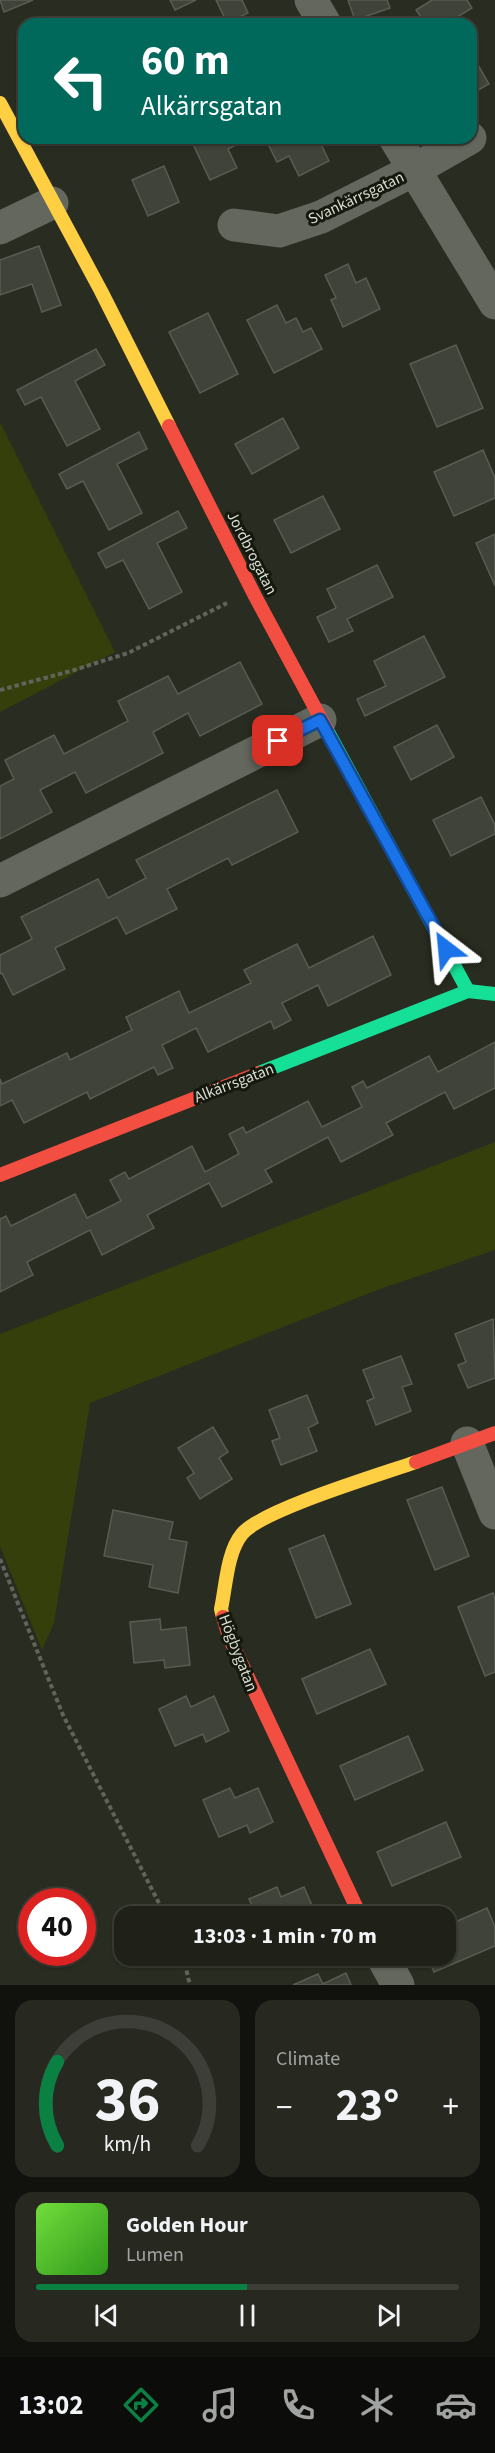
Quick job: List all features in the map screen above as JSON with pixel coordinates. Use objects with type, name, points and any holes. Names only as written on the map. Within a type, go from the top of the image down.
[{"type":"street","points":[[311,0],[322,18]]},
{"type":"street","name":"Jordbrogatan","points":[[0,103],[18,138]]},
{"type":"street","name":"Svankärrsgatan","points":[[477,134],[495,124]]},
{"type":"street","name":"Jordbrogatan","points":[[21,144],[101,291],[252,591],[320,720],[468,991]]},
{"type":"street","points":[[399,144],[495,303]]},
{"type":"street","name":"Svankärrsgatan","points":[[234,225],[279,231],[321,217],[460,144]]},
{"type":"street","points":[[0,228],[52,203]]},
{"type":"street","points":[[0,881],[320,720]]},
{"type":"street","points":[[468,991],[495,994]]},
{"type":"street","name":"Alkärrsgatan","points":[[0,1175],[468,991]]},
{"type":"street","points":[[481,1438],[495,1513]]},
{"type":"street","name":"Högbygatan","points":[[356,1906],[230,1637],[221,1609],[225,1581],[233,1552],[242,1533],[273,1513],[481,1438]]},
{"type":"street","points":[[388,1966],[398,1985]]},
{"type":"path","points":[[0,690],[71,671],[128,652],[252,591]]},
{"type":"path","points":[[0,1559],[68,1725],[160,1906]]},
{"type":"path","points":[[185,1966],[190,1985]]},
{"type":"green space","points":[[0,422],[115,652],[0,712]]},
{"type":"green space","points":[[495,1142],[495,1250],[380,1289],[90,1403],[54,1623],[42,1650],[0,1546],[0,1334]]},
{"type":"building","points":[[0,0],[33,0],[4,12]]},
{"type":"building","points":[[170,0],[196,0],[175,10]]},
{"type":"building","points":[[216,0],[242,0],[248,13],[238,18],[225,18]]},
{"type":"building","points":[[348,0],[387,0],[390,8],[354,18]]},
{"type":"building","points":[[432,0],[467,0],[472,8],[456,18],[422,18],[416,10]]},
{"type":"building","points":[[477,63],[489,84],[477,91]]},
{"type":"building","points":[[193,144],[233,144],[234,146],[228,149],[237,168],[210,180]]},
{"type":"building","points":[[268,144],[321,144],[329,161],[299,176],[289,156],[277,162]]},
{"type":"building","points":[[164,166],[179,202],[148,216],[132,180]]},
{"type":"building","points":[[39,246],[61,305],[42,312],[32,284],[0,295],[0,260]]},
{"type":"building","points":[[348,264],[356,283],[366,278],[380,309],[343,327],[331,300],[336,298],[325,275]]},
{"type":"building","points":[[277,305],[286,323],[296,318],[303,332],[311,328],[322,349],[274,373],[247,320]]},
{"type":"building","points":[[208,313],[238,374],[200,393],[169,332]]},
{"type":"building","points":[[456,345],[483,408],[437,427],[410,364]]},
{"type":"building","points":[[96,349],[105,365],[75,381],[100,429],[67,446],[41,397],[25,405],[17,390]]},
{"type":"building","points":[[283,418],[299,448],[252,474],[235,444]]},
{"type":"building","points":[[139,432],[147,449],[117,464],[142,513],[109,530],[83,481],[67,489],[59,474]]},
{"type":"building","points":[[483,450],[495,478],[495,498],[454,516],[434,472]]},
{"type":"building","points":[[323,496],[340,529],[291,553],[274,520]]},
{"type":"building","points":[[178,511],[187,528],[157,543],[182,592],[149,609],[123,560],[106,568],[98,553]]},
{"type":"building","points":[[495,534],[495,586],[476,543]]},
{"type":"building","points":[[377,565],[393,597],[347,619],[353,631],[329,642],[317,617],[336,608],[327,589]]},
{"type":"building","points":[[424,636],[445,677],[365,716],[357,699],[386,686],[374,661]]},
{"type":"building","points":[[240,662],[262,704],[200,736],[188,713],[153,732],[163,753],[86,793],[75,772],[40,790],[52,812],[0,839],[0,786],[14,779],[5,760],[54,735],[64,754],[128,721],[118,701],[168,676],[178,694]]},
{"type":"building","points":[[437,725],[454,757],[411,780],[394,747]]},
{"type":"building","points":[[277,790],[298,832],[232,865],[228,858],[167,889],[177,909],[126,934],[117,917],[55,948],[65,969],[13,995],[2,973],[0,974],[0,955],[32,939],[21,917],[98,879],[108,898],[146,878],[136,860]]},
{"type":"building","points":[[481,797],[495,825],[495,834],[451,856],[433,820]]},
{"type":"building","points":[[373,936],[391,975],[328,1006],[318,985],[282,1003],[291,1020],[274,1029],[271,1021],[208,1052],[196,1028],[162,1045],[173,1068],[158,1075],[154,1067],[90,1099],[87,1092],[24,1123],[12,1100],[0,1106],[0,1079],[2,1084],[67,1053],[70,1060],[132,1030],[126,1017],[179,991],[189,1013],[251,983],[244,970],[297,944],[309,968]]},
{"type":"building","points":[[495,1042],[495,1088],[454,1109],[445,1092],[386,1123],[393,1135],[341,1162],[328,1137],[265,1170],[272,1182],[222,1207],[209,1183],[147,1215],[154,1228],[102,1255],[90,1230],[27,1262],[33,1275],[0,1292],[0,1219],[6,1216],[11,1226],[75,1194],[87,1218],[121,1201],[110,1180],[125,1172],[129,1179],[192,1146],[205,1172],[239,1154],[229,1134],[243,1127],[246,1133],[308,1101],[322,1127],[362,1107],[352,1087],[363,1081],[367,1088],[429,1056],[438,1072]]},
{"type":"building","points":[[493,1319],[495,1378],[468,1388],[458,1365],[466,1362],[455,1334]]},
{"type":"building","points":[[401,1356],[412,1384],[402,1387],[411,1411],[376,1425],[367,1401],[374,1398],[363,1370]]},
{"type":"building","points":[[307,1395],[318,1423],[308,1428],[317,1451],[281,1465],[272,1441],[280,1438],[269,1410]]},
{"type":"building","points":[[213,1427],[228,1452],[219,1458],[232,1479],[200,1499],[187,1478],[194,1473],[178,1448]]},
{"type":"building","points":[[442,1487],[469,1556],[435,1570],[407,1500]]},
{"type":"building","points":[[113,1510],[173,1522],[169,1539],[187,1542],[178,1593],[149,1587],[153,1565],[104,1556]]},
{"type":"building","points":[[324,1535],[351,1604],[316,1618],[289,1549]]},
{"type":"building","points":[[493,1593],[495,1599],[495,1672],[485,1676],[458,1607]]},
{"type":"building","points":[[160,1619],[161,1630],[186,1627],[190,1665],[165,1668],[164,1660],[134,1663],[130,1622]]},
{"type":"building","points":[[370,1649],[386,1684],[317,1714],[302,1679]]},
{"type":"building","points":[[186,1696],[191,1707],[214,1696],[229,1731],[206,1742],[203,1734],[175,1746],[159,1709]]},
{"type":"building","points":[[408,1736],[423,1770],[355,1800],[340,1766]]},
{"type":"building","points":[[230,1788],[235,1798],[258,1788],[273,1822],[250,1833],[247,1825],[219,1837],[203,1800]]},
{"type":"building","points":[[446,1822],[461,1857],[392,1886],[377,1852]]},
{"type":"building","points":[[277,1887],[281,1897],[304,1887],[312,1906],[252,1906],[249,1899]]},
{"type":"building","points":[[487,1908],[495,1927],[495,1946],[456,1963],[456,1922]]},
{"type":"building","points":[[431,1966],[448,1966],[434,1972]]},
{"type":"building","points":[[346,1973],[351,1985],[293,1985],[318,1974],[323,1984]]},
{"type":"traffic: fast","points":[[327,730],[468,991]]},
{"type":"traffic: fast","points":[[259,1073],[468,991],[495,994]]},
{"type":"traffic: slow","points":[[0,103],[18,137]]},
{"type":"traffic: slow","points":[[22,144],[101,291],[169,426]]},
{"type":"traffic: slow","points":[[223,1617],[221,1609],[228,1570],[233,1550],[242,1534],[272,1514],[296,1504],[416,1462]]},
{"type":"traffic: jam","points":[[169,426],[255,596],[327,730]]},
{"type":"traffic: jam","points":[[0,1175],[259,1073]]},
{"type":"traffic: jam","points":[[416,1462],[495,1433]]},
{"type":"traffic: jam","points":[[223,1617],[229,1637],[356,1906]]},
{"type":"route","points":[[278,741],[320,720],[446,949]]}]
